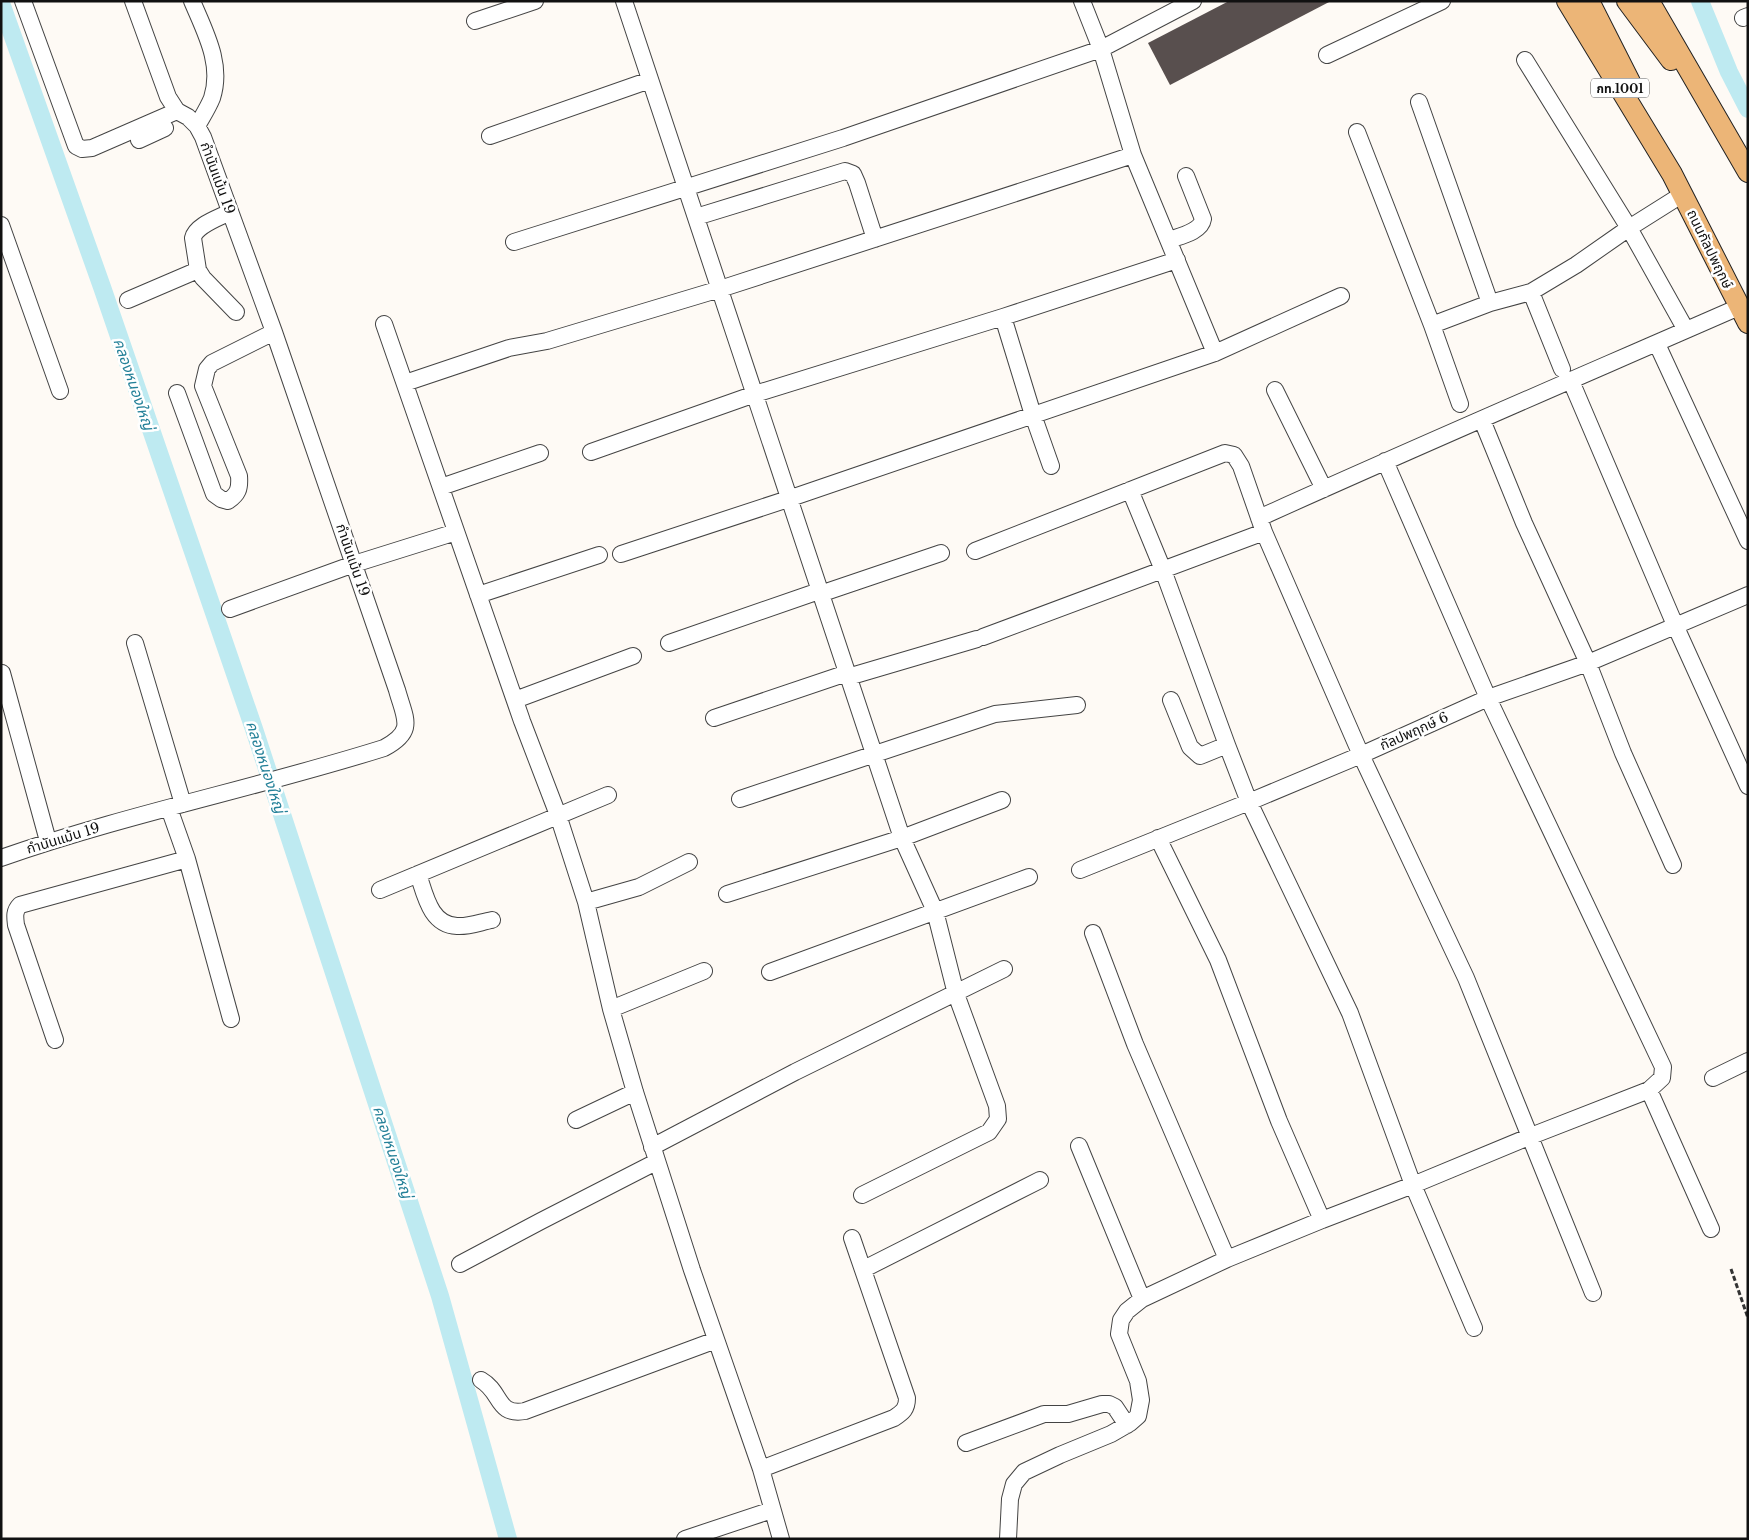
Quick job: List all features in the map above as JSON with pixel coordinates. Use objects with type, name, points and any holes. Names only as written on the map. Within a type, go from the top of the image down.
[{"type":"main road","name":"ถนนกัลปพฤกษ์","points":[[1567,1],[1672,174],[1744,315]]},
{"type":"main road","name":"ถนนกัลปพฤกษ์","points":[[1589,1],[1631,85],[1672,174]]},
{"type":"main road","points":[[1627,1],[1721,127]]},
{"type":"main road","points":[[1649,1],[1748,172]]},
{"type":"street","points":[[23,1],[76,146],[82,149],[92,148],[187,118]]},
{"type":"street","name":"กำนันแม้น 19","points":[[1,858],[48,841],[286,777],[384,748],[398,740],[405,731],[406,722],[397,690],[274,332],[203,137],[168,98],[133,1]]},
{"type":"street","points":[[139,140],[187,118],[212,100],[215,85],[215,65],[211,45],[192,1]]},
{"type":"street","points":[[475,21],[535,1]]},
{"type":"street","points":[[624,1],[902,838],[935,911],[956,994],[997,1106],[998,1119],[989,1132],[862,1194]]},
{"type":"street","points":[[1082,1],[1101,49],[1130,148],[1215,354]]},
{"type":"street","points":[[514,242],[686,186],[843,138],[1101,49],[1193,1]]},
{"type":"street","points":[[1327,55],[1442,1]]},
{"type":"street","points":[[1525,60],[1628,228],[1686,330]]},
{"type":"street","points":[[490,136],[650,80]]},
{"type":"street","points":[[1418,102],[1490,303]]},
{"type":"street","points":[[1357,132],[1432,325],[1460,404]]},
{"type":"street","points":[[405,383],[509,348],[547,341],[720,289],[875,239],[1130,148]]},
{"type":"street","points":[[696,217],[845,171],[853,174],[857,183],[875,239]]},
{"type":"street","points":[[1168,240],[1203,225],[1203,219],[1186,176]]},
{"type":"street","points":[[1432,325],[1490,303],[1531,292],[1683,194]]},
{"type":"street","points":[[230,212],[199,228],[193,238],[198,270],[203,278],[236,312]]},
{"type":"street","points":[[1,225],[60,391]]},
{"type":"street","points":[[592,452],[755,394],[1176,260]]},
{"type":"street","points":[[128,300],[198,270]]},
{"type":"street","points":[[1531,292],[1675,626],[1748,786]]},
{"type":"street","points":[[622,554],[1215,354],[1341,296]]},
{"type":"street","points":[[714,718],[847,675],[980,638],[1163,570],[1262,525],[1324,489],[1482,420],[1567,375],[1657,344],[1686,330],[1744,315]]},
{"type":"street","points":[[1003,316],[1033,415],[1051,466]]},
{"type":"street","points":[[384,324],[515,700],[558,815],[586,902],[611,1009],[634,1092],[760,1469],[781,1539]]},
{"type":"street","points":[[176,393],[214,494],[221,500],[228,501],[235,496],[240,488],[239,476],[203,386],[207,369],[212,363],[274,332]]},
{"type":"street","points":[[1657,344],[1748,541]]},
{"type":"street","points":[[1275,390],[1324,489]]},
{"type":"street","points":[[1482,420],[1524,523],[1588,663],[1623,753],[1673,865]]},
{"type":"street","points":[[441,487],[540,453]]},
{"type":"street","points":[[975,551],[1226,453],[1234,456],[1241,466],[1262,525],[1361,755],[1466,978],[1593,1293]]},
{"type":"street","points":[[1008,1539],[1010,1499],[1014,1484],[1024,1472],[1127,1425],[1138,1416],[1141,1400],[1138,1381],[1119,1334],[1121,1320],[1127,1311],[1142,1299],[1227,1259],[1530,1136],[1649,1090],[1662,1078],[1663,1067],[1488,698],[1385,461]]},
{"type":"street","points":[[1130,490],[1163,570],[1249,802],[1350,1012],[1413,1185],[1474,1328]]},
{"type":"street","points":[[230,609],[354,564],[456,532]]},
{"type":"street","points":[[669,643],[941,553]]},
{"type":"street","points":[[478,595],[599,555]]},
{"type":"street","name":"กัลปพฤกษ์ 6","points":[[1080,870],[1361,755],[1488,698],[1588,663],[1748,594]]},
{"type":"street","points":[[134,644],[176,806],[187,859],[231,1019]]},
{"type":"street","points":[[515,700],[633,656]]},
{"type":"street","points":[[2,673],[48,841]]},
{"type":"street","points":[[1170,700],[1190,747],[1196,754],[1200,756],[1227,745]]},
{"type":"street","points":[[740,799],[995,714],[1076,706]]},
{"type":"street","points":[[380,890],[608,795]]},
{"type":"street","points":[[726,894],[902,838],[1002,800]]},
{"type":"street","points":[[1158,838],[1218,960],[1279,1121],[1322,1220]]},
{"type":"street","points":[[55,1040],[16,925],[15,914],[17,908],[20,905],[187,859]]},
{"type":"street","points":[[586,902],[639,886],[689,862]]},
{"type":"street","points":[[418,874],[428,903],[435,915],[443,922],[458,927],[492,920]]},
{"type":"street","points":[[770,972],[1029,877]]},
{"type":"street","points":[[1093,933],[1134,1044],[1227,1259]]},
{"type":"street","points":[[460,1264],[541,1221],[795,1072],[1004,969]]},
{"type":"street","points":[[611,1009],[704,971]]},
{"type":"street","points":[[1712,1078],[1748,1061]]},
{"type":"street","points":[[1649,1090],[1711,1230]]},
{"type":"street","points":[[576,1120],[634,1092]]},
{"type":"street","points":[[1078,1146],[1142,1299]]},
{"type":"street","points":[[864,1269],[1040,1180]]},
{"type":"street","points":[[760,1469],[894,1418],[907,1407],[907,1398],[852,1238]]},
{"type":"street","points":[[481,1380],[488,1384],[507,1410],[514,1413],[525,1411],[716,1340]]},
{"type":"street","points":[[966,1443],[1044,1414],[1068,1414],[1102,1404],[1115,1407],[1127,1425]]},
{"type":"street","points":[[684,1539],[772,1510]]},
{"type":"path","points":[[1731,1268],[1748,1318]]},
{"type":"building","points":[[1229,1],[1331,1],[1170,85],[1148,43]]},
{"type":"waterway","points":[[1700,1],[1729,72],[1748,109]]},
{"type":"waterway","name":"คลองหนองใหญ่","points":[[1,3],[102,287],[254,729],[440,1296],[508,1539]]}]
